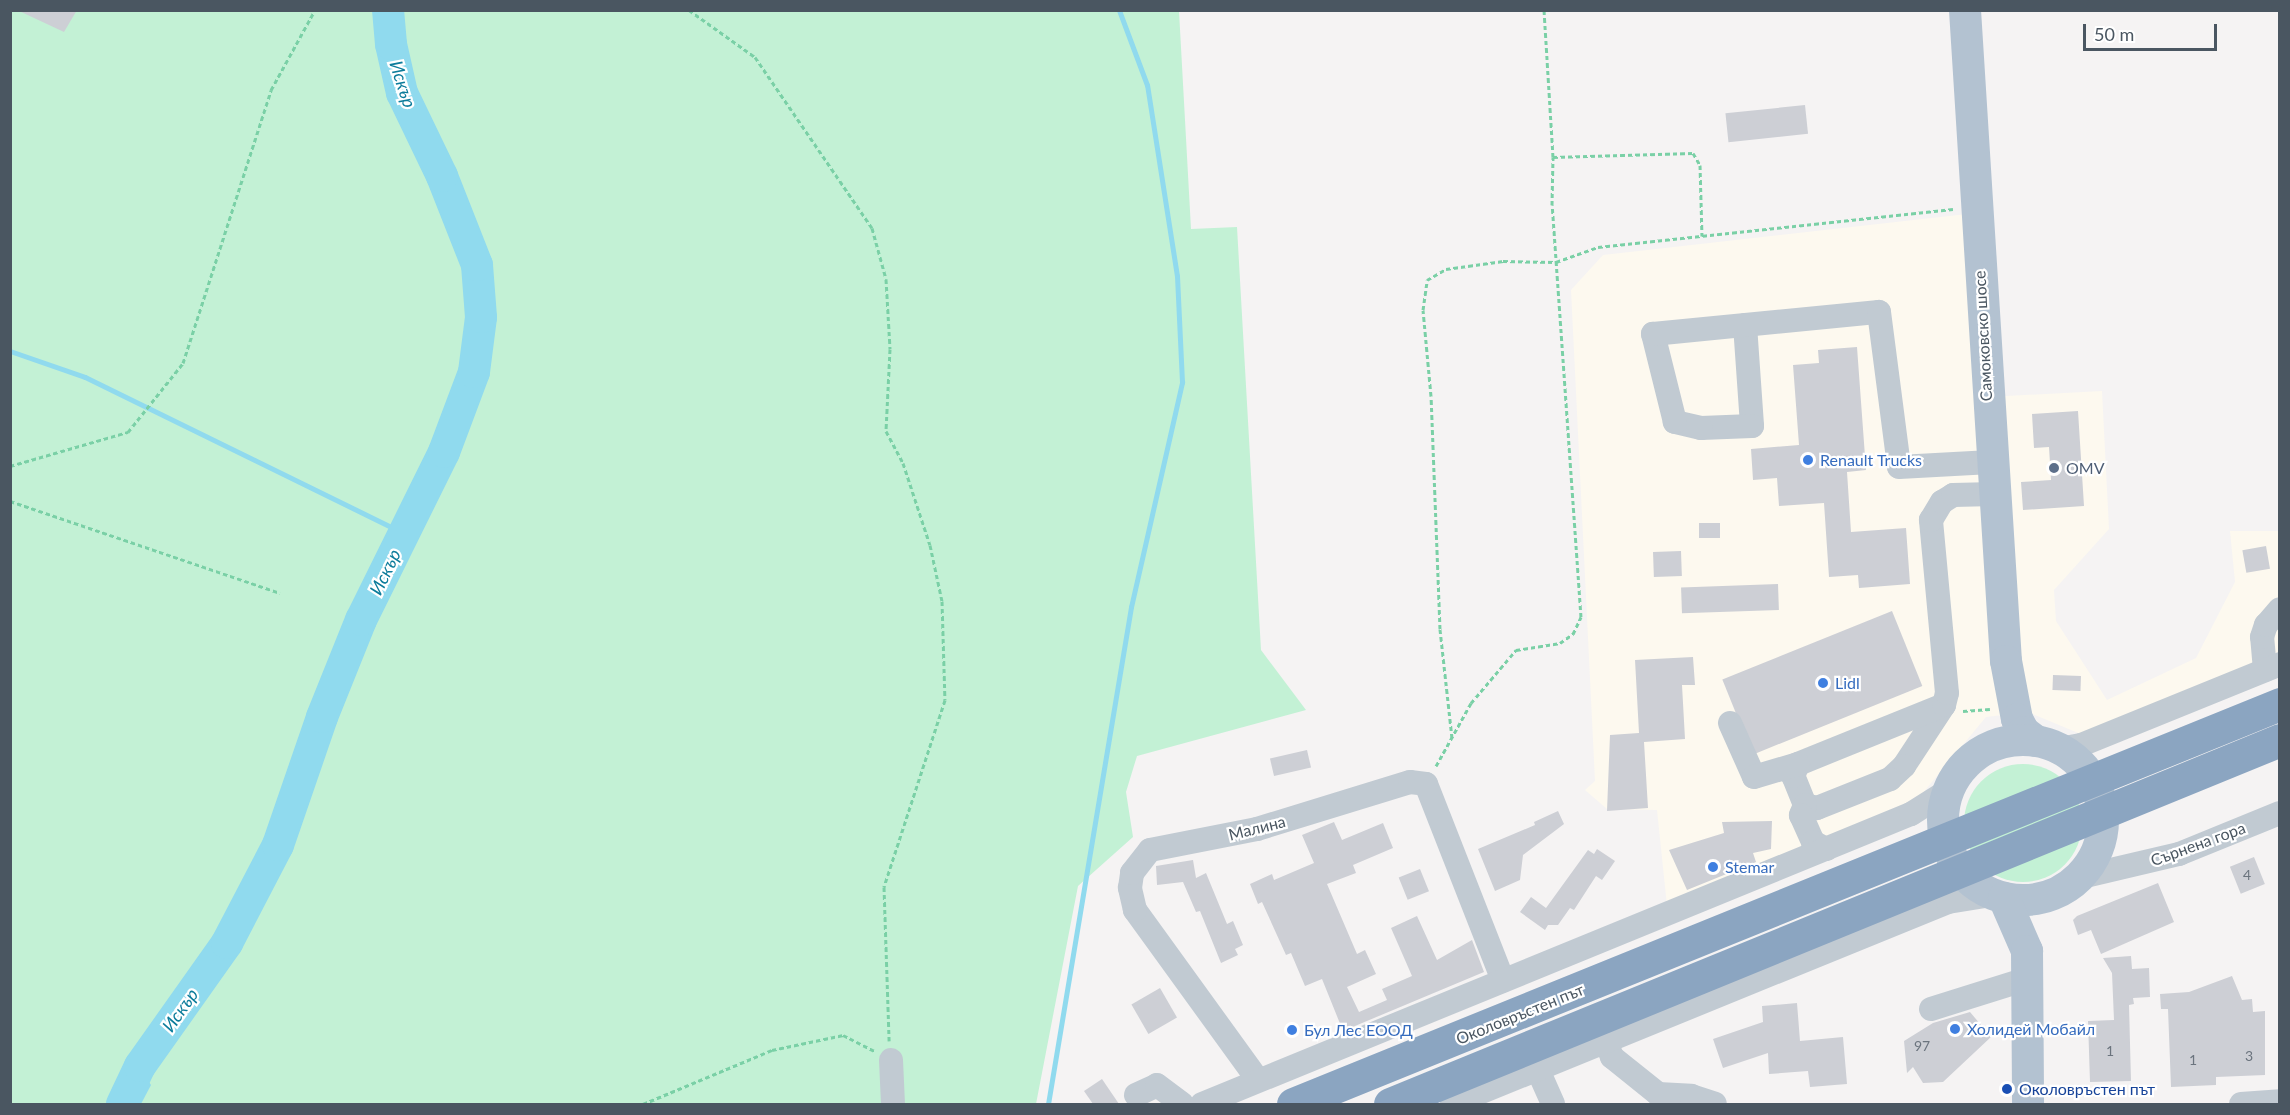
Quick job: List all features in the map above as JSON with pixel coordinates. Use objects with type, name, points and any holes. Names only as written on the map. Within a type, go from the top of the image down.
[{"type":"highway","name":"Околовръстен път","points":[[1293,1104],[1869,873],[2280,704]]},
{"type":"highway","points":[[1390,1104],[2280,740]]},
{"type":"main road","name":"Самоковско шосе","points":[[1965,10],[1991,462],[2006,661]]},
{"type":"main road","points":[[2006,661],[2016,719],[2024,732],[2047,745],[2092,778],[2103,812],[2097,851],[2081,876],[2054,894],[2039,900],[1997,896],[1962,872],[1946,843],[1943,817],[1949,790],[1963,767],[1981,752],[1994,736],[2006,661]]},
{"type":"main road","points":[[1981,752],[2015,739],[2047,745]]},
{"type":"main road","points":[[2028,1104],[2027,965],[2054,894]]},
{"type":"main road","points":[[1997,896],[2027,965]]},
{"type":"street","points":[[1745,325],[1752,426],[1701,428],[1676,422],[1653,334],[1745,325],[1879,312],[1899,466],[1991,462]]},
{"type":"street","points":[[1804,805],[1817,808],[1897,774],[1944,705],[1947,693],[1931,520],[1942,502],[1953,495],[1994,494]]},
{"type":"street","points":[[2047,745],[2081,745],[2272,667],[2262,637],[2266,625],[2280,609]]},
{"type":"street","points":[[1730,723],[1754,777],[1798,764],[1944,705]]},
{"type":"street","points":[[1798,764],[1793,776],[1804,805],[1801,815],[1813,842],[1826,849]]},
{"type":"street","name":"Малина","points":[[1258,1080],[1135,910],[1130,888],[1139,860],[1150,850],[1257,829],[1410,782],[1426,784]]},
{"type":"street","points":[[1426,784],[1503,980]]},
{"type":"street","points":[[1202,1104],[1927,807],[1949,790]]},
{"type":"street","name":"Сърнена гора","points":[[2081,876],[2179,854],[2280,813]]},
{"type":"street","points":[[1452,1104],[1948,902],[1997,896]]},
{"type":"street","points":[[1931,1009],[2027,965]]},
{"type":"street","points":[[1606,1042],[1612,1057],[1658,1094],[1691,1096],[1714,1104]]},
{"type":"street","points":[[891,1060],[893,1104]]},
{"type":"street","points":[[1538,1070],[1553,1104]]},
{"type":"street","points":[[1136,1095],[1157,1084],[1182,1104]]},
{"type":"street","points":[[2241,1104],[2280,1101]]},
{"type":"path","points":[[10,466],[128,432],[183,363],[271,90],[315,10]]},
{"type":"path","points":[[643,1104],[772,1050],[843,1035],[891,1060],[884,887],[945,700],[942,601],[933,556],[903,463],[886,431],[890,349],[886,279],[872,228],[754,57],[689,10]]},
{"type":"path","points":[[1426,784],[1471,703],[1516,650],[1560,643],[1573,634],[1581,617],[1556,262],[1553,157],[1544,10]]},
{"type":"path","points":[[1553,157],[1693,153],[1700,165],[1702,236]]},
{"type":"path","points":[[1452,738],[1440,629],[1431,396],[1423,309],[1427,280],[1434,274],[1457,268],[1503,261],[1556,262],[1598,247],[1976,207]]},
{"type":"path","points":[[10,501],[280,593]]},
{"type":"path","points":[[1944,705],[1966,712],[2000,708]]},
{"type":"shaded area","points":[[1976,213],[1987,397],[2102,391],[2109,529],[2054,590],[2056,621],[2107,700],[2196,658],[2235,582],[2230,531],[2279,531],[2279,658],[2083,735],[2028,712],[1986,717],[1912,806],[1667,906],[1657,810],[1607,809],[1585,790],[1595,781],[1571,290],[1603,255]]},
{"type":"green space","points":[[10,11],[1179,11],[1191,229],[1237,227],[1261,650],[1306,710],[1137,756],[1126,792],[1133,837],[1078,886],[1036,1104],[11,1104]]},
{"type":"green space","points":[[2023,764],[2046,768],[2065,781],[2078,800],[2082,823],[2078,846],[2065,865],[2046,878],[2023,882],[2000,878],[1981,865],[1968,846],[1964,823],[1968,800],[1981,781],[2000,768]]},
{"type":"water","points":[[133,1059],[151,1085],[141,1104],[108,1104]]},
{"type":"building","points":[[17,10],[77,10],[64,32]]},
{"type":"building","points":[[1805,105],[1808,134],[1728,142],[1725,113]]},
{"type":"building","name":"Renault Trucks","points":[[1857,347],[1866,470],[1847,472],[1851,532],[1906,528],[1910,584],[1859,588],[1858,575],[1829,577],[1824,503],[1779,506],[1777,478],[1753,480],[1751,449],[1799,445],[1793,365],[1819,363],[1818,350]]},
{"type":"building","points":[[2078,411],[2084,506],[2023,510],[2021,482],[2051,480],[2049,447],[2034,448],[2032,414]]},
{"type":"building","points":[[1699,523],[1720,523],[1720,538],[1699,538]]},
{"type":"building","points":[[2266,546],[2270,569],[2246,573],[2242,550]]},
{"type":"building","points":[[1681,551],[1682,576],[1654,577],[1653,552]]},
{"type":"building","points":[[1778,584],[1779,610],[1682,613],[1681,587]]},
{"type":"building","name":"Lidl","points":[[1892,611],[1922,686],[1753,755],[1722,680]]},
{"type":"building","points":[[1693,657],[1695,685],[1682,685],[1685,739],[1644,742],[1648,808],[1607,811],[1610,735],[1639,733],[1635,660]]},
{"type":"building","points":[[2053,675],[2081,676],[2080,691],[2052,690]]},
{"type":"building","points":[[1307,750],[1311,768],[1274,776],[1270,759]]},
{"type":"building","points":[[1558,811],[1564,824],[1523,855],[1520,880],[1495,891],[1478,849],[1535,825],[1534,822]]},
{"type":"building","points":[[1772,821],[1771,849],[1753,853],[1756,862],[1687,890],[1669,850],[1724,833],[1722,822]]},
{"type":"building","points":[[1334,822],[1342,840],[1383,823],[1393,848],[1353,865],[1356,873],[1327,884],[1357,954],[1365,950],[1376,974],[1347,987],[1359,1012],[1387,1000],[1382,989],[1412,976],[1391,928],[1417,916],[1437,960],[1472,940],[1484,972],[1343,1031],[1322,979],[1305,986],[1291,953],[1286,955],[1262,902],[1258,904],[1250,884],[1272,874],[1274,880],[1314,863],[1302,835]]},
{"type":"building","points":[[1597,849],[1615,861],[1602,880],[1596,876],[1574,910],[1570,908],[1558,925],[1548,925],[1545,930],[1520,912],[1531,897],[1546,908],[1588,850],[1594,854]]},
{"type":"building","points":[[2254,857],[2265,884],[2241,894],[2230,867]]},
{"type":"building","points":[[1193,860],[1196,878],[1206,873],[1227,924],[1233,921],[1243,945],[1235,949],[1238,955],[1221,963],[1200,911],[1196,912],[1183,882],[1157,885],[1156,866]]},
{"type":"building","points":[[1420,869],[1429,891],[1408,900],[1399,878]]},
{"type":"building","points":[[2158,883],[2174,922],[2101,954],[2091,930],[2078,935],[2073,920],[2077,916]]},
{"type":"building","points":[[2131,956],[2132,969],[2149,968],[2150,997],[2133,998],[2134,1004],[2129,1005],[2131,1081],[2090,1082],[2088,1021],[2114,1020],[2112,973],[2103,958]]},
{"type":"building","points":[[2232,976],[2242,1000],[2252,999],[2253,1012],[2265,1011],[2265,1075],[2216,1077],[2216,1085],[2171,1087],[2168,1009],[2161,1009],[2160,994],[2189,992]]},
{"type":"building","points":[[1160,988],[1177,1017],[1148,1034],[1131,1004]]},
{"type":"building","points":[[1797,1003],[1800,1041],[1843,1037],[1847,1084],[1810,1087],[1808,1071],[1769,1074],[1768,1053],[1723,1068],[1713,1039],[1763,1022],[1762,1006]]},
{"type":"building","points":[[1970,1012],[1991,1037],[1943,1082],[1923,1083],[1913,1067],[1907,1073],[1904,1041],[1933,1023]]},
{"type":"building","points":[[1102,1079],[1119,1104],[1093,1104],[1084,1091]]},
{"type":"waterway","name":"Искър","points":[[122,1104],[140,1066],[227,943],[278,845],[322,717],[361,620],[444,452],[474,372],[481,317],[477,265],[442,176],[402,93],[391,44],[388,10]]},
{"type":"waterway","points":[[1048,1104],[1131,607],[1182,382],[1177,276],[1147,85],[1119,10]]},
{"type":"waterway","points":[[10,351],[85,377],[404,533]]},
{"type":"place","name":"Renault Trucks","points":[[1808,460]]},
{"type":"place","name":"OMV","points":[[2054,468]]},
{"type":"place","name":"Lidl","points":[[1823,683]]},
{"type":"place","name":"Stemar","points":[[1713,867]]},
{"type":"place","name":"Холидей Мобайл","points":[[1955,1029]]},
{"type":"place","name":"Бул Лес ЕООД","points":[[1292,1030]]},
{"type":"place","name":"Околовръстен път","points":[[2007,1089]]}]
